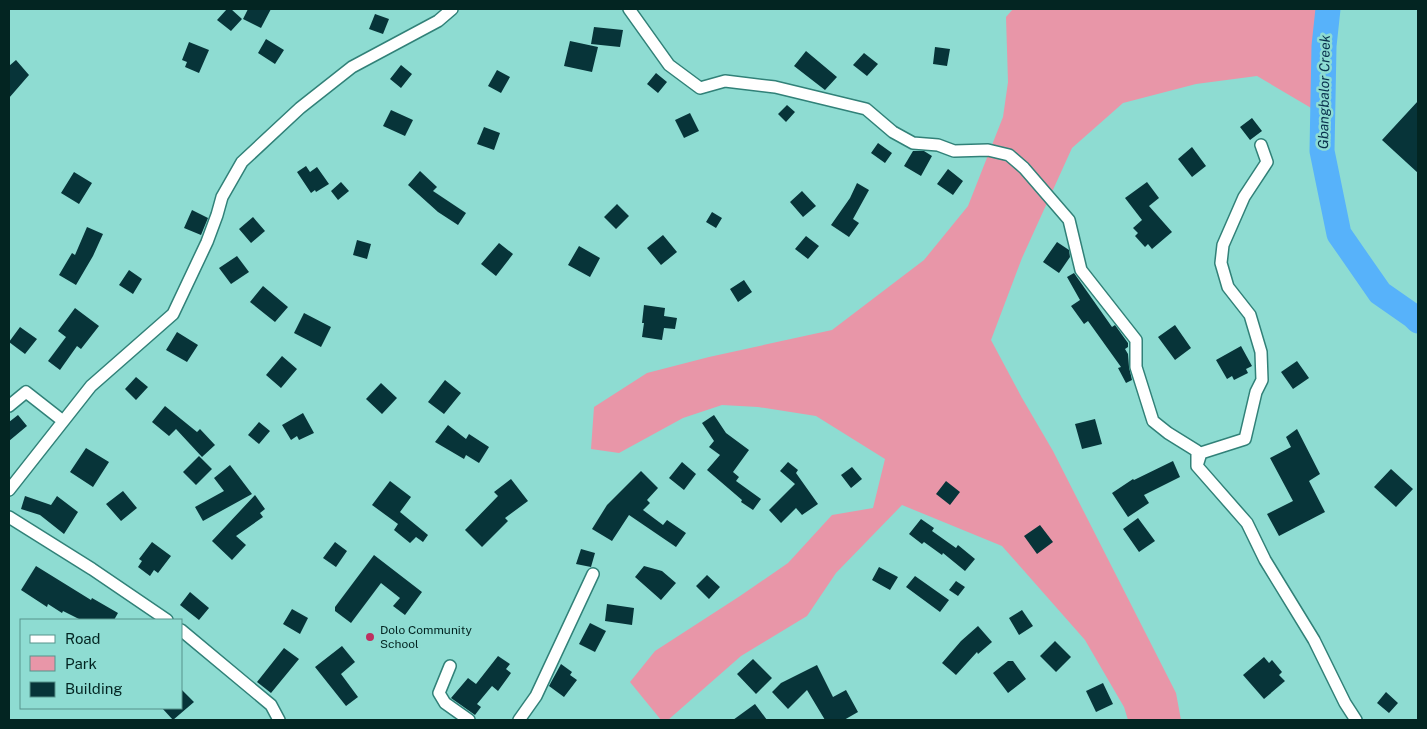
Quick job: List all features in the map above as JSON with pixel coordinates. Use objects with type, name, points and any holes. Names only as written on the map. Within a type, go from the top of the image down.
[{"type":"street","points":[[9,490],[91,386],[173,314],[207,242],[222,197],[242,162],[300,108],[352,67],[438,21],[452,9]]},
{"type":"street","points":[[628,9],[669,65],[700,88],[725,81],[775,87],[866,109],[893,132],[914,144],[938,146],[954,151],[988,150],[1009,154],[1024,168],[1069,220],[1081,270],[1136,340],[1136,367],[1153,421],[1197,451],[1197,466],[1247,522],[1265,560],[1314,640],[1345,703],[1356,720]]},
{"type":"street","points":[[1197,466],[1201,453],[1245,439],[1256,392],[1262,380],[1261,352],[1250,315],[1228,287],[1221,263],[1223,244],[1240,205],[1267,162],[1261,145]]},
{"type":"street","points":[[9,406],[26,392],[63,421]]},
{"type":"street","points":[[9,517],[92,569],[166,619]]},
{"type":"street","points":[[518,720],[536,696],[593,574]]},
{"type":"street","points":[[182,631],[271,705],[279,720]]},
{"type":"street","points":[[450,666],[439,693],[445,703],[469,720]]},
{"type":"green space","points":[[1013,9],[1328,9],[1324,46],[1323,115],[1257,76],[1196,84],[1123,103],[1072,148],[1022,258],[991,340],[1053,451],[1176,693],[1181,720],[1128,720],[1124,707],[1085,640],[1002,546],[902,505],[836,573],[807,616],[741,656],[668,720],[661,720],[630,682],[655,651],[788,563],[832,515],[873,508],[885,459],[816,416],[758,407],[722,405],[683,418],[619,453],[591,449],[594,407],[647,373],[709,357],[832,330],[924,260],[968,206],[1003,117],[1008,82],[1006,17]]},
{"type":"building","points":[[227,9],[231,9],[242,19],[231,31],[217,20]]},
{"type":"building","points":[[248,9],[271,9],[261,28],[243,19]]},
{"type":"building","points":[[375,14],[389,19],[383,34],[369,29]]},
{"type":"building","points":[[594,27],[623,30],[620,47],[591,44]]},
{"type":"building","points":[[266,39],[284,50],[275,64],[258,53]]},
{"type":"building","points":[[570,41],[598,47],[592,72],[564,66]]},
{"type":"building","points":[[189,42],[209,50],[199,73],[185,67],[187,62],[182,60]]},
{"type":"building","points":[[935,47],[950,49],[947,66],[933,64]]},
{"type":"building","points":[[806,51],[837,77],[825,90],[794,66]]},
{"type":"building","points":[[864,53],[878,64],[867,76],[853,65]]},
{"type":"building","points":[[16,60],[29,75],[9,98],[9,66]]},
{"type":"building","points":[[401,65],[412,74],[401,88],[390,79]]},
{"type":"building","points":[[497,70],[510,77],[501,93],[488,86]]},
{"type":"building","points":[[656,73],[667,82],[658,93],[647,84]]},
{"type":"building","points":[[1418,101],[1418,173],[1382,140]]},
{"type":"building","points":[[787,105],[795,112],[786,122],[778,114]]},
{"type":"building","points":[[391,110],[413,120],[405,136],[383,126]]},
{"type":"building","points":[[690,113],[699,131],[684,138],[675,120]]},
{"type":"building","points":[[1252,118],[1262,131],[1250,140],[1240,127]]},
{"type":"building","points":[[484,127],[500,133],[494,150],[477,144]]},
{"type":"building","points":[[878,143],[892,153],[885,163],[871,153]]},
{"type":"building","points":[[1192,147],[1206,166],[1192,177],[1178,159]]},
{"type":"building","points":[[913,151],[924,151],[932,156],[921,176],[904,166]]},
{"type":"building","points":[[306,166],[310,172],[317,167],[329,184],[311,193],[297,172]]},
{"type":"building","points":[[948,169],[963,181],[953,195],[937,184]]},
{"type":"building","points":[[420,171],[437,187],[433,191],[466,213],[458,225],[438,212],[408,185]]},
{"type":"building","points":[[74,172],[92,183],[79,204],[61,193]]},
{"type":"building","points":[[341,182],[349,191],[338,200],[331,191]]},
{"type":"building","points":[[1147,182],[1159,198],[1149,206],[1172,232],[1152,249],[1148,244],[1145,247],[1135,236],[1138,233],[1133,228],[1142,220],[1125,198]]},
{"type":"building","points":[[857,183],[869,190],[853,219],[859,223],[849,237],[831,225],[850,198]]},
{"type":"building","points":[[802,191],[816,206],[803,217],[790,202]]},
{"type":"building","points":[[617,204],[629,216],[616,229],[604,217]]},
{"type":"building","points":[[192,210],[208,218],[201,235],[184,228]]},
{"type":"building","points":[[712,212],[722,218],[716,228],[706,222]]},
{"type":"building","points":[[253,217],[265,231],[251,243],[239,229]]},
{"type":"building","points":[[87,227],[103,234],[76,285],[59,275],[72,253],[75,255]]},
{"type":"building","points":[[663,235],[677,252],[661,265],[647,248]]},
{"type":"building","points":[[806,236],[819,246],[808,259],[795,249]]},
{"type":"building","points":[[357,240],[371,244],[367,259],[353,255]]},
{"type":"building","points":[[1057,242],[1069,250],[1070,257],[1059,273],[1043,262]]},
{"type":"building","points":[[499,243],[513,254],[496,276],[481,264]]},
{"type":"building","points":[[579,246],[600,258],[590,277],[568,265]]},
{"type":"building","points":[[237,256],[249,272],[231,284],[219,268]]},
{"type":"building","points":[[129,270],[142,279],[133,294],[119,285]]},
{"type":"building","points":[[1074,273],[1112,327],[1115,325],[1128,343],[1128,347],[1125,349],[1128,354],[1132,380],[1126,383],[1118,368],[1121,367],[1088,321],[1084,324],[1071,306],[1080,300],[1067,277]]},
{"type":"building","points":[[744,280],[752,292],[738,302],[730,289]]},
{"type":"building","points":[[263,286],[288,307],[275,322],[250,302]]},
{"type":"building","points":[[644,305],[665,308],[664,316],[677,318],[675,329],[664,328],[662,340],[642,337]]},
{"type":"building","points":[[75,308],[99,326],[81,349],[77,346],[60,370],[48,361],[66,337],[58,331]]},
{"type":"building","points":[[304,313],[331,327],[321,347],[294,333]]},
{"type":"building","points":[[1175,325],[1191,348],[1175,360],[1158,337]]},
{"type":"building","points":[[20,327],[37,339],[25,354],[9,342]]},
{"type":"building","points":[[177,332],[198,345],[187,362],[166,350]]},
{"type":"building","points":[[1241,346],[1252,366],[1246,369],[1248,373],[1234,380],[1232,376],[1227,379],[1216,360]]},
{"type":"building","points":[[282,356],[297,369],[281,388],[266,375]]},
{"type":"building","points":[[1297,361],[1309,378],[1293,389],[1281,372]]},
{"type":"building","points":[[136,377],[148,387],[136,400],[125,389]]},
{"type":"building","points":[[445,380],[461,393],[444,414],[428,402]]},
{"type":"building","points":[[381,383],[397,398],[382,414],[366,399]]},
{"type":"building","points":[[165,406],[197,432],[200,429],[215,445],[202,457],[176,429],[169,436],[152,422]]},
{"type":"building","points":[[303,413],[314,433],[299,440],[297,436],[291,440],[282,425]]},
{"type":"building","points":[[18,415],[27,426],[9,441],[9,422]]},
{"type":"building","points":[[714,415],[726,433],[749,450],[733,472],[739,477],[736,481],[761,499],[753,510],[741,502],[742,500],[707,470],[720,455],[709,447],[714,441],[702,423]]},
{"type":"building","points":[[1095,419],[1102,444],[1082,449],[1075,424]]},
{"type":"building","points":[[259,422],[270,431],[259,444],[248,435]]},
{"type":"building","points":[[448,425],[466,439],[469,434],[489,447],[479,463],[466,455],[464,459],[435,442]]},
{"type":"building","points":[[1297,429],[1320,474],[1309,481],[1325,512],[1279,536],[1267,514],[1293,501],[1270,458],[1291,447],[1286,437]]},
{"type":"building","points":[[86,448],[109,462],[93,487],[70,472]]},
{"type":"building","points":[[199,456],[212,469],[196,485],[183,472]]},
{"type":"building","points":[[1173,461],[1180,477],[1144,495],[1149,503],[1128,517],[1112,493],[1133,479]]},
{"type":"building","points":[[682,462],[696,474],[684,490],[669,478]]},
{"type":"building","points":[[788,462],[798,470],[796,473],[818,504],[802,515],[796,508],[781,523],[769,510],[795,484],[780,471]]},
{"type":"building","points":[[230,465],[252,494],[203,521],[195,507],[224,491],[214,478]]},
{"type":"building","points":[[852,467],[862,479],[851,488],[841,475]]},
{"type":"building","points":[[1391,469],[1413,489],[1396,507],[1374,487]]},
{"type":"building","points":[[641,471],[658,488],[647,500],[650,503],[643,510],[663,525],[667,520],[686,533],[676,547],[629,515],[612,541],[592,529],[607,505]]},
{"type":"building","points":[[511,479],[528,501],[505,518],[508,521],[482,547],[465,530],[498,496],[494,492]]},
{"type":"building","points":[[390,481],[411,497],[400,512],[428,535],[423,542],[416,537],[410,543],[394,530],[398,524],[372,505]]},
{"type":"building","points":[[946,481],[960,492],[950,505],[936,494]]},
{"type":"building","points":[[123,491],[137,508],[121,521],[106,504]]},
{"type":"building","points":[[255,495],[265,509],[260,513],[263,517],[236,536],[246,545],[232,560],[212,541]]},
{"type":"building","points":[[25,496],[51,505],[57,496],[78,512],[64,534],[40,515],[21,509]]},
{"type":"building","points":[[1138,518],[1155,541],[1139,552],[1123,529]]},
{"type":"building","points":[[921,519],[934,528],[932,531],[956,548],[958,545],[975,559],[965,571],[943,553],[942,555],[924,542],[922,544],[909,534]]},
{"type":"building","points":[[1040,525],[1053,542],[1037,554],[1024,536]]},
{"type":"building","points":[[152,542],[171,556],[158,573],[154,570],[150,576],[138,567],[142,561],[139,559]]},
{"type":"building","points":[[335,542],[347,551],[336,567],[323,558]]},
{"type":"building","points":[[581,549],[595,553],[591,567],[576,564]]},
{"type":"building","points":[[374,555],[422,592],[405,615],[393,606],[400,598],[381,583],[351,623],[335,611],[335,607]]},
{"type":"building","points":[[36,566],[91,600],[92,598],[118,613],[115,619],[79,619],[63,611],[62,613],[48,604],[47,607],[21,590]]},
{"type":"building","points":[[644,566],[662,571],[676,583],[661,600],[635,577]]},
{"type":"building","points":[[879,567],[898,577],[890,590],[872,580]]},
{"type":"building","points":[[707,575],[720,587],[709,599],[696,586]]},
{"type":"building","points":[[915,576],[949,600],[940,612],[906,587]]},
{"type":"building","points":[[956,581],[965,587],[958,596],[949,590]]},
{"type":"building","points":[[190,592],[209,608],[199,620],[180,605]]},
{"type":"building","points":[[607,604],[634,608],[632,625],[605,621]]},
{"type":"building","points":[[292,609],[308,618],[300,634],[283,624]]},
{"type":"building","points":[[1022,610],[1033,626],[1019,635],[1009,618]]},
{"type":"building","points":[[590,623],[606,631],[595,652],[579,644]]},
{"type":"building","points":[[978,626],[992,642],[978,654],[977,652],[956,675],[942,663],[961,641]]},
{"type":"building","points":[[1055,641],[1071,657],[1056,672],[1040,656]]},
{"type":"building","points":[[342,646],[355,662],[341,674],[358,697],[346,706],[315,667]]},
{"type":"building","points":[[284,648],[299,659],[271,693],[257,682]]},
{"type":"building","points":[[498,656],[510,664],[506,669],[511,673],[498,691],[492,686],[477,704],[481,707],[475,715],[451,698],[468,678],[476,684]]},
{"type":"building","points":[[1264,657],[1269,663],[1272,660],[1282,672],[1279,675],[1285,681],[1264,699],[1243,675]]},
{"type":"building","points":[[753,659],[772,678],[756,694],[737,674]]},
{"type":"building","points":[[1008,661],[1013,661],[1026,679],[1008,693],[993,673]]},
{"type":"building","points":[[561,664],[572,672],[570,675],[577,680],[564,697],[549,686]]},
{"type":"building","points":[[817,665],[833,697],[846,690],[858,712],[844,720],[825,720],[807,690],[788,709],[772,692],[781,683]]},
{"type":"building","points":[[1103,683],[1113,704],[1096,712],[1086,691]]},
{"type":"building","points":[[182,690],[194,702],[173,720],[163,709],[182,709]]},
{"type":"building","points":[[1386,692],[1398,703],[1389,713],[1377,703]]},
{"type":"building","points":[[755,704],[767,720],[733,720]]},
{"type":"waterway","name":"Gbangbalor Creek","points":[[1328,9],[1324,46],[1322,151],[1339,234],[1380,293],[1418,321]]},
{"type":"place","name":"Dolo Community School","points":[[370,637]]}]
